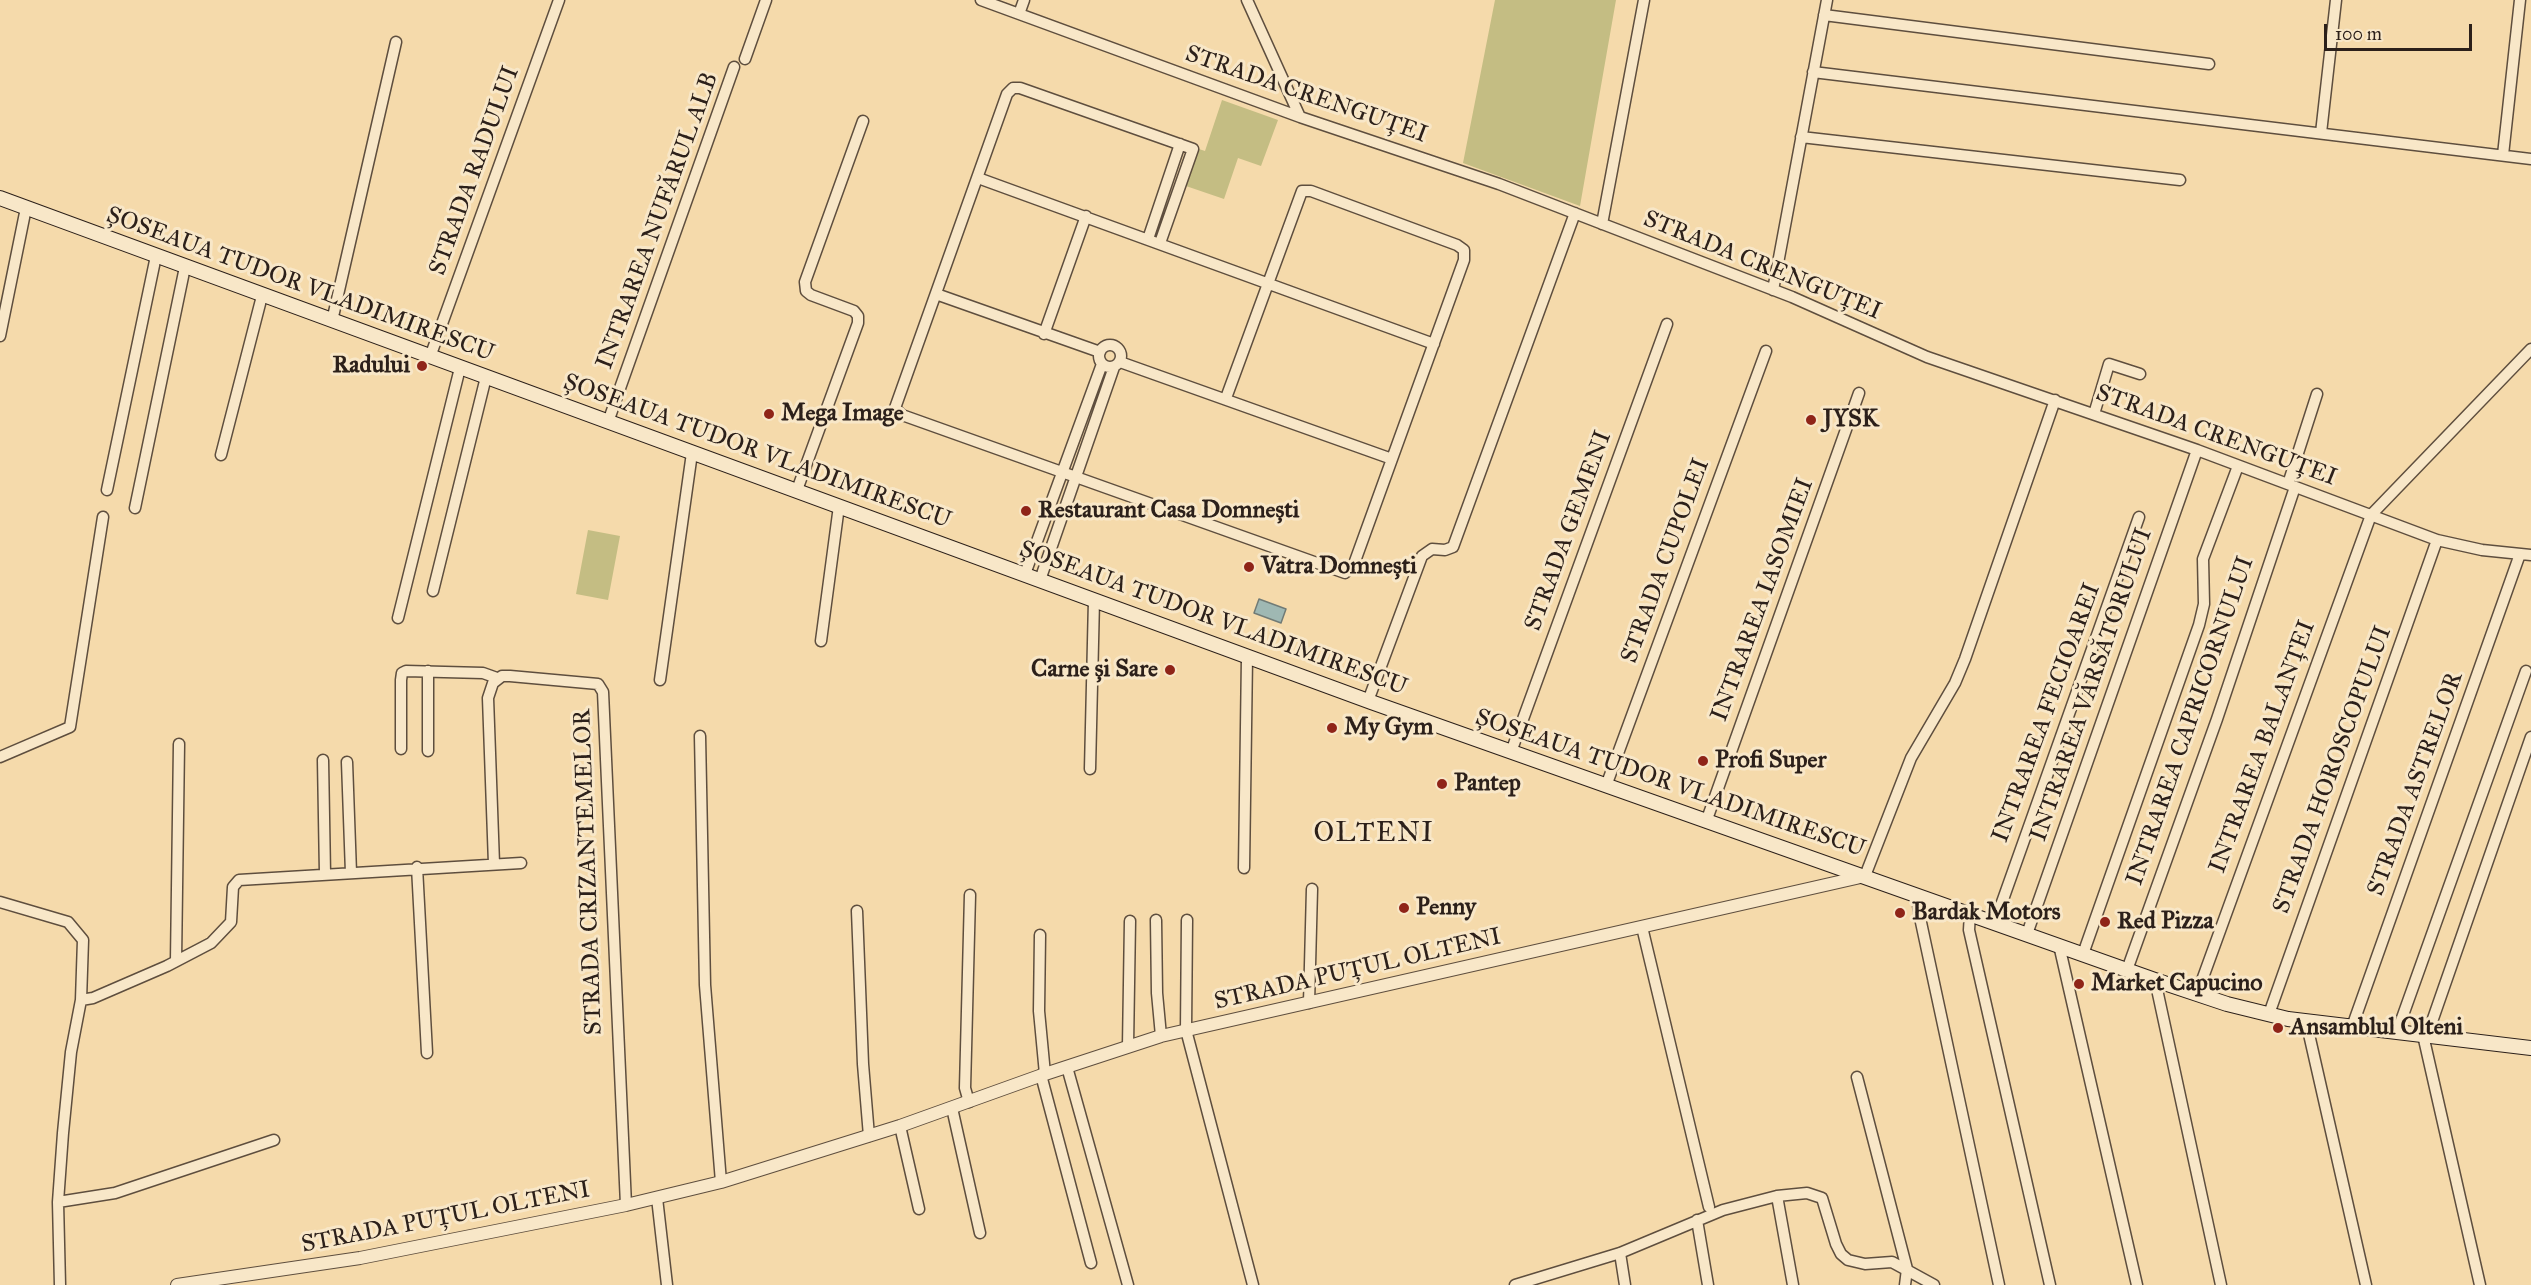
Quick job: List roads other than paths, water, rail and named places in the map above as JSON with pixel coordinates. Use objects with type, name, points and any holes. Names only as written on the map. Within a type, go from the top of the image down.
[{"type":"main road","name":"ȘOSEAUA TUDOR VLADIMIRESCU","points":[[0,198],[1247,657],[2155,980],[2269,1014],[2306,1021],[2531,1048]]},
{"type":"street","name":"STRADA RADULUI","points":[[430,357],[559,0]]},
{"type":"street","points":[[746,59],[766,0]]},
{"type":"street","name":"STRADA CRENGUȚEI","points":[[981,0],[1300,117],[1498,184],[1575,213],[1773,290],[1927,357],[2197,450],[2437,540],[2482,550],[2525,555]]},
{"type":"street","points":[[1019,14],[1024,0]]},
{"type":"street","points":[[1247,0],[1300,117]]},
{"type":"street","points":[[1602,224],[1644,0]]},
{"type":"street","points":[[1773,290],[1827,0]]},
{"type":"street","points":[[2321,133],[2336,0]]},
{"type":"street","points":[[2503,155],[2520,0]]},
{"type":"street","points":[[1824,15],[2209,64]]},
{"type":"street","points":[[332,321],[396,42]]},
{"type":"street","name":"INTRAREA NUFĂRUL ALB","points":[[608,422],[734,67]]},
{"type":"street","points":[[1814,72],[2531,159]]},
{"type":"street","points":[[1160,243],[1193,149],[1020,88],[1013,88],[1007,94],[896,405],[897,412],[1345,573],[1354,564],[1434,344],[1465,255],[1464,250],[1305,189],[1300,194],[1226,398]]},
{"type":"street","points":[[797,490],[858,323],[858,316],[854,311],[811,295],[806,291],[805,282],[863,120]]},
{"type":"street","points":[[1802,137],[2180,180]]},
{"type":"street","points":[[1148,239],[1180,144]]},
{"type":"street","points":[[978,178],[1434,344]]},
{"type":"street","points":[[0,336],[26,208]]},
{"type":"street","points":[[1368,700],[1422,556],[1432,549],[1453,548],[1575,213]]},
{"type":"street","points":[[1044,334],[1086,216]]},
{"type":"street","points":[[107,490],[156,256]]},
{"type":"street","points":[[135,508],[185,267]]},
{"type":"street","points":[[936,294],[1100,352]]},
{"type":"street","points":[[221,455],[262,296]]},
{"type":"street","name":"STRADA GEMENI","points":[[1511,752],[1667,324]]},
{"type":"street","points":[[1041,580],[1121,352],[1115,346],[1106,346],[1100,352]]},
{"type":"street","points":[[2371,515],[2531,349]]},
{"type":"street","name":"STRADA CUPOLEI","points":[[1606,786],[1766,351]]},
{"type":"street","points":[[1025,574],[1102,364],[1100,352]]},
{"type":"street","points":[[1102,364],[1117,365],[1226,398],[1392,459]]},
{"type":"street","points":[[2094,414],[2109,364],[2140,374]]},
{"type":"street","points":[[398,618],[460,368]]},
{"type":"street","points":[[433,591],[486,377]]},
{"type":"street","name":"INTRAREA IASOMIEI","points":[[1706,822],[1859,393]]},
{"type":"street","name":"INTRAREA CAPRICORNULUI","points":[[2127,970],[2217,719],[2291,485],[2317,394]]},
{"type":"street","points":[[1865,876],[1911,758],[1954,683],[1965,659],[2055,400]]},
{"type":"street","points":[[1081,419],[1095,424]]},
{"type":"street","name":"INTRAREA VĂRSĂTORULUI","points":[[2027,933],[2197,450]]},
{"type":"street","points":[[660,680],[692,453]]},
{"type":"street","points":[[2083,954],[2199,625],[2204,604],[2203,559],[2238,466]]},
{"type":"street","points":[[821,640],[838,506]]},
{"type":"street","name":"INTRAREA BALANȚEI","points":[[2197,994],[2371,515]]},
{"type":"street","points":[[0,757],[70,727],[103,517]]},
{"type":"street","name":"INTRAREA FECIOAREI","points":[[1995,922],[2139,517]]},
{"type":"street","name":"STRADA HOROSCOPULUI","points":[[2269,1014],[2437,540]]},
{"type":"street","name":"STRADA ASTRELOR","points":[[2352,1027],[2525,555]]},
{"type":"street","points":[[1090,769],[1094,600]]},
{"type":"street","points":[[1244,868],[1247,657]]},
{"type":"street","name":"STRADA CRIZANTEMELOR","points":[[402,749],[402,674],[411,670],[483,673],[497,678],[510,676],[593,682],[601,687],[626,1205]]},
{"type":"street","points":[[2397,1032],[2526,670]]},
{"type":"street","points":[[428,671],[428,752]]},
{"type":"street","points":[[494,864],[488,698],[490,689],[497,678]]},
{"type":"street","points":[[700,736],[705,986],[721,1182]]},
{"type":"street","points":[[2480,1285],[2425,1035],[2531,737]]},
{"type":"street","points":[[176,961],[179,744]]},
{"type":"street","points":[[323,760],[325,874]]},
{"type":"street","points":[[347,762],[351,873]]},
{"type":"street","points":[[81,1000],[93,998],[211,943],[231,922],[233,887],[239,880],[520,862]]},
{"type":"street","points":[[417,867],[427,1053]]},
{"type":"street","name":"STRADA PUȚUL OLTENI","points":[[177,1285],[360,1258],[657,1198],[721,1182],[869,1136],[1043,1074],[1161,1036],[1865,876]]},
{"type":"street","points":[[1309,1003],[1312,889]]},
{"type":"street","points":[[969,1102],[965,1088],[970,895]]},
{"type":"street","points":[[1917,895],[1918,913],[1999,1285]]},
{"type":"street","points":[[0,902],[68,922],[83,940],[81,1000],[69,1075],[58,1202],[60,1285]]},
{"type":"street","points":[[856,911],[863,1064],[869,1136]]},
{"type":"street","points":[[1970,914],[1969,930],[2050,1285]]},
{"type":"street","points":[[1156,920],[1157,993],[1161,1036]]},
{"type":"street","points":[[1188,920],[1186,1030],[1253,1285]]},
{"type":"street","points":[[1128,1046],[1130,921]]},
{"type":"street","points":[[1642,927],[1708,1207]]},
{"type":"street","points":[[1040,935],[1039,1011],[1043,1074],[1091,1263]]},
{"type":"street","points":[[2059,945],[2137,1285]]},
{"type":"street","points":[[2155,980],[2221,1285]]},
{"type":"street","points":[[2306,1021],[2366,1285]]},
{"type":"street","points":[[1067,1067],[1128,1285]]},
{"type":"street","points":[[1857,1077],[1907,1269],[1905,1285]]},
{"type":"street","points":[[952,1108],[980,1233]]},
{"type":"street","points":[[900,1126],[919,1209]]},
{"type":"street","points":[[58,1202],[115,1193],[274,1140]]},
{"type":"street","points":[[1517,1285],[1620,1252],[1723,1210],[1777,1196],[1807,1193],[1822,1198],[1836,1244],[1841,1254],[1848,1260],[1865,1264],[1892,1262],[1934,1285]]},
{"type":"street","points":[[1777,1196],[1793,1285]]},
{"type":"street","points":[[657,1198],[667,1285]]},
{"type":"street","points":[[1697,1220],[1708,1285]]},
{"type":"street","points":[[1620,1252],[1625,1285]]},
{"type":"water","points":[[1259,599],[1286,609],[1281,623],[1254,613]]},
{"type":"place","name":"Radului","points":[[422,366]]},
{"type":"place","name":"Mega Image","points":[[769,414]]},
{"type":"place","name":"JYSK","points":[[1811,420]]},
{"type":"place","name":"Restaurant Casa Domnești","points":[[1026,511]]},
{"type":"place","name":"Vatra Domnești","points":[[1249,567]]},
{"type":"place","name":"Carne și Sare","points":[[1170,670]]},
{"type":"place","name":"My Gym","points":[[1332,728]]},
{"type":"place","name":"Profi Super","points":[[1703,761]]},
{"type":"place","name":"Pantep","points":[[1442,784]]},
{"type":"place","name":"Penny","points":[[1404,908]]},
{"type":"place","name":"Bardak Motors","points":[[1900,913]]},
{"type":"place","name":"Red Pizza","points":[[2105,922]]},
{"type":"place","name":"Market Capucino","points":[[2079,984]]},
{"type":"place","name":"Ansamblul Olteni","points":[[2278,1028]]},
{"type":"district","name":"OLTENI","points":[[1374,834]]}]
